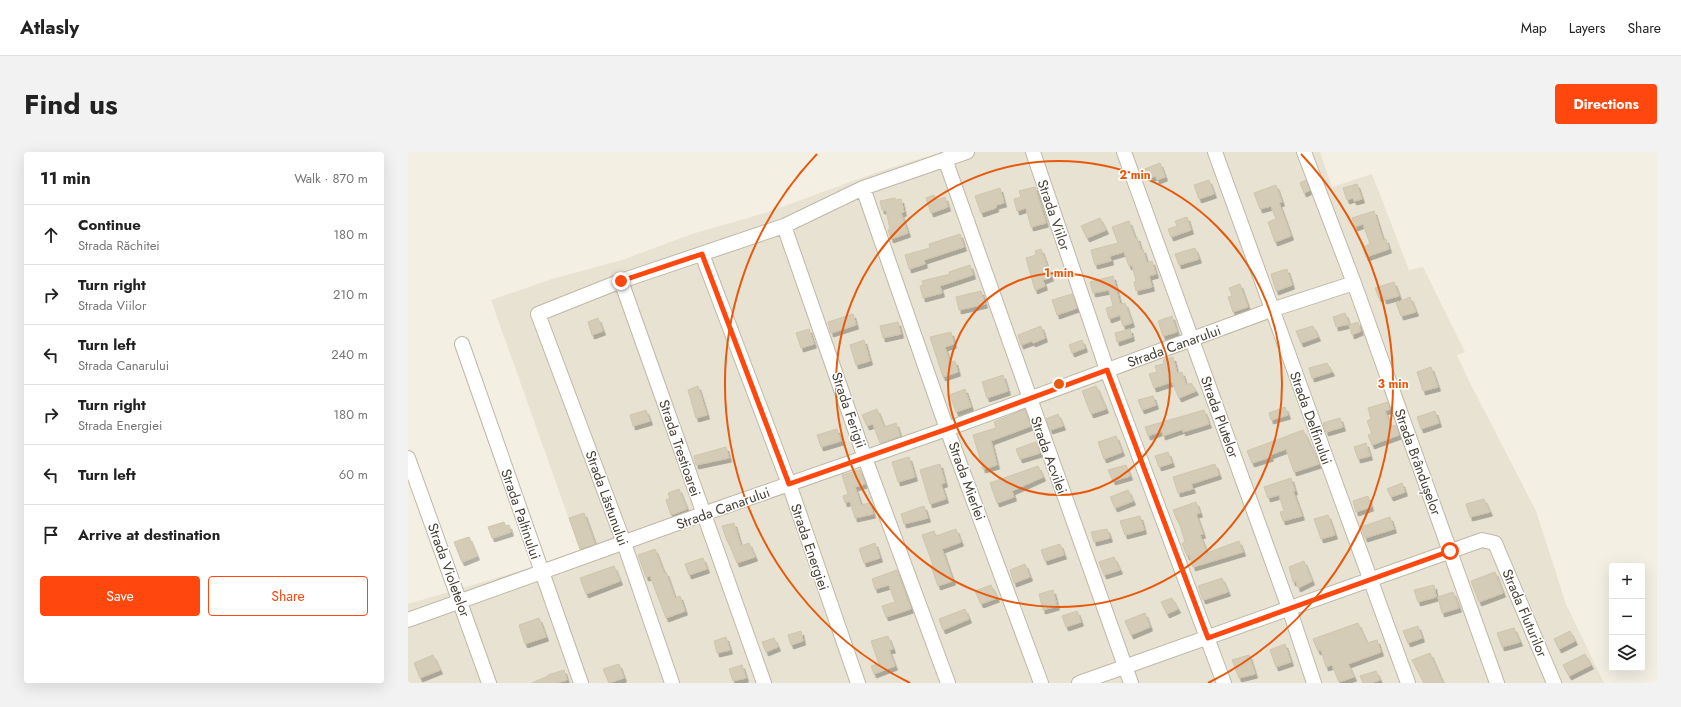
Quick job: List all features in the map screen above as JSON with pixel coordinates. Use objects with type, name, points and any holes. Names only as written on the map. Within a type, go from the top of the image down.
[{"type":"street","points":[[621,281],[784,226],[863,188],[967,152]]},
{"type":"street","name":"Strada Viilor","points":[[1032,152],[1107,370],[1224,683]]},
{"type":"street","name":"Strada Plutelor","points":[[1124,152],[1289,608],[1314,683]]},
{"type":"street","name":"Strada Delfinului","points":[[1215,152],[1271,310],[1408,683]]},
{"type":"street","name":"Strada Brândușelor","points":[[1304,152],[1354,283],[1497,683]]},
{"type":"street","name":"Strada Acvilei","points":[[945,159],[1131,683]]},
{"type":"street","name":"Strada Mierlei","points":[[863,188],[947,429],[1041,683]]},
{"type":"street","name":"Strada Ferigii","points":[[784,226],[948,683]]},
{"type":"street","name":"Strada Energiei","points":[[702,254],[789,484],[858,683]]},
{"type":"street","name":"Strada Lăstunului","points":[[621,281],[538,314],[624,543],[672,683]]},
{"type":"street","name":"Strada Trestioarei","points":[[621,281],[764,683]]},
{"type":"street","name":"Strada Canarului","points":[[408,620],[703,514],[947,429],[1193,340],[1271,310],[1354,283]]},
{"type":"street","name":"Strada Paltinului","points":[[462,344],[581,683]]},
{"type":"street","name":"Strada Violetelor","points":[[408,458],[461,601],[489,683]]},
{"type":"street","name":"Strada Fluturilor","points":[[1450,551],[1482,540],[1495,543],[1554,683]]},
{"type":"street","points":[[1079,683],[1450,551]]},
{"type":"shaded area","points":[[941,152],[1320,152],[1332,187],[1372,174],[1409,270],[1423,267],[1465,352],[1457,355],[1536,511],[1566,604],[1604,683],[408,683],[408,604],[581,553],[491,300],[552,279],[622,260],[692,234],[765,213],[878,172]]},
{"type":"building","points":[[1160,163],[1165,177],[1157,180],[1156,176],[1149,178],[1145,169]]},
{"type":"building","points":[[1209,180],[1214,194],[1199,199],[1194,185]]},
{"type":"building","points":[[1306,180],[1310,190],[1304,193],[1300,183]]},
{"type":"building","points":[[1357,184],[1362,199],[1354,201],[1353,198],[1347,200],[1343,188]]},
{"type":"building","points":[[1276,185],[1282,202],[1279,203],[1291,236],[1275,242],[1268,222],[1276,219],[1271,206],[1260,209],[1254,193]]},
{"type":"building","points":[[1035,187],[1046,223],[1031,227],[1026,208],[1017,211],[1014,199],[1021,197],[1019,191]]},
{"type":"building","points":[[1000,188],[1004,203],[996,205],[996,208],[981,213],[975,196]]},
{"type":"building","points":[[934,195],[936,200],[945,197],[948,207],[931,213],[926,198]]},
{"type":"building","points":[[895,198],[895,200],[901,199],[904,212],[901,213],[908,233],[891,239],[888,230],[890,229],[886,210],[882,210],[880,201]]},
{"type":"building","points":[[1374,211],[1383,240],[1386,239],[1389,249],[1366,257],[1363,247],[1370,244],[1363,224],[1355,227],[1352,218]]},
{"type":"building","points":[[1187,217],[1191,230],[1171,237],[1168,229],[1177,226],[1175,221]]},
{"type":"building","points":[[1100,218],[1106,230],[1087,238],[1081,226]]},
{"type":"building","points":[[1129,221],[1135,238],[1137,237],[1141,250],[1143,249],[1147,263],[1152,261],[1156,274],[1149,276],[1152,287],[1136,291],[1134,282],[1136,281],[1132,265],[1129,266],[1124,252],[1110,256],[1111,261],[1095,265],[1091,250],[1118,243],[1112,227]]},
{"type":"building","points":[[960,234],[964,247],[924,260],[925,264],[909,269],[905,255],[930,248],[929,244]]},
{"type":"building","points":[[1195,248],[1199,259],[1179,265],[1175,254]]},
{"type":"building","points":[[1041,249],[1051,277],[1043,280],[1045,286],[1035,290],[1026,258],[1036,255],[1035,251]]},
{"type":"building","points":[[970,265],[973,275],[940,286],[942,293],[923,298],[920,286],[923,285],[922,281],[950,274],[949,272]]},
{"type":"building","points":[[1287,269],[1292,285],[1276,291],[1271,274]]},
{"type":"building","points":[[1113,276],[1120,304],[1125,303],[1132,323],[1123,326],[1120,315],[1109,319],[1106,308],[1113,306],[1109,290],[1093,293],[1090,282]]},
{"type":"building","points":[[1394,282],[1399,296],[1384,300],[1383,296],[1379,298],[1375,288]]},
{"type":"building","points":[[1240,284],[1248,307],[1233,312],[1228,297],[1232,296],[1229,288]]},
{"type":"building","points":[[981,291],[985,304],[959,310],[956,297]]},
{"type":"building","points":[[1072,294],[1077,308],[1057,315],[1052,300]]},
{"type":"building","points":[[1410,297],[1416,312],[1401,316],[1396,303]]},
{"type":"building","points":[[1345,313],[1349,324],[1336,327],[1333,317]]},
{"type":"building","points":[[853,314],[856,325],[831,333],[828,322]]},
{"type":"building","points":[[1172,316],[1177,332],[1163,336],[1158,321]]},
{"type":"building","points":[[598,318],[603,331],[592,335],[588,322]]},
{"type":"building","points":[[898,322],[901,334],[883,338],[880,326]]},
{"type":"building","points":[[1358,322],[1361,331],[1352,335],[1349,325]]},
{"type":"building","points":[[1041,326],[1045,338],[1033,343],[1032,341],[1021,345],[1018,335]]},
{"type":"building","points":[[1313,326],[1318,337],[1301,343],[1296,331]]},
{"type":"building","points":[[809,329],[814,344],[801,348],[796,333]]},
{"type":"building","points":[[1130,329],[1132,337],[1117,342],[1115,333]]},
{"type":"building","points":[[951,332],[954,344],[945,347],[950,363],[955,361],[958,372],[943,377],[930,337]]},
{"type":"building","points":[[864,340],[870,361],[856,365],[850,345]]},
{"type":"building","points":[[1082,340],[1085,348],[1072,353],[1069,345]]},
{"type":"building","points":[[1173,357],[1177,373],[1182,372],[1186,385],[1191,383],[1196,391],[1179,398],[1172,382],[1154,388],[1149,374],[1157,372],[1155,366],[1164,364],[1163,360]]},
{"type":"building","points":[[1327,363],[1332,372],[1312,378],[1309,368]]},
{"type":"building","points":[[1431,367],[1438,387],[1423,391],[1417,372]]},
{"type":"building","points":[[1003,375],[1008,391],[987,398],[982,382]]},
{"type":"building","points":[[698,386],[707,415],[696,418],[688,390]]},
{"type":"building","points":[[1096,386],[1106,409],[1091,414],[1082,391]]},
{"type":"building","points":[[965,389],[971,407],[956,412],[950,395]]},
{"type":"building","points":[[1153,396],[1156,405],[1142,410],[1138,400]]},
{"type":"building","points":[[1388,402],[1390,409],[1385,411],[1391,427],[1396,425],[1399,435],[1372,445],[1368,435],[1372,434],[1367,421],[1371,419],[1368,408]]},
{"type":"building","points":[[1285,407],[1288,415],[1271,420],[1269,413]]},
{"type":"building","points":[[877,409],[884,427],[896,423],[900,436],[880,443],[873,424],[867,426],[862,415]]},
{"type":"building","points":[[1025,409],[1031,426],[991,441],[997,465],[983,469],[973,435],[996,428],[994,422]]},
{"type":"building","points":[[646,410],[650,421],[633,426],[630,415]]},
{"type":"building","points":[[1204,410],[1209,424],[1183,432],[1183,429],[1163,436],[1162,431],[1148,436],[1145,427]]},
{"type":"building","points":[[1435,411],[1439,423],[1421,429],[1417,417]]},
{"type":"building","points":[[1058,414],[1063,426],[1050,430],[1046,419]]},
{"type":"building","points":[[1340,418],[1343,427],[1326,432],[1323,423]]},
{"type":"building","points":[[837,429],[841,441],[821,447],[817,435]]},
{"type":"building","points":[[1303,430],[1319,464],[1294,472],[1286,449],[1270,455],[1271,457],[1252,463],[1247,451]]},
{"type":"building","points":[[1116,436],[1122,452],[1104,459],[1098,442]]},
{"type":"building","points":[[1036,442],[1040,453],[1020,459],[1016,449]]},
{"type":"building","points":[[1366,443],[1370,456],[1358,459],[1354,447]]},
{"type":"building","points":[[726,447],[729,458],[696,465],[694,456]]},
{"type":"building","points":[[1168,452],[1172,463],[1159,467],[1155,456]]},
{"type":"building","points":[[909,457],[915,477],[898,482],[892,462]]},
{"type":"building","points":[[940,464],[945,483],[941,484],[946,499],[930,504],[920,470]]},
{"type":"building","points":[[1215,464],[1219,475],[1191,484],[1193,489],[1178,493],[1173,477]]},
{"type":"building","points":[[1126,465],[1130,476],[1113,481],[1108,470]]},
{"type":"building","points":[[1038,466],[1043,477],[1012,491],[1014,497],[997,503],[990,483]]},
{"type":"building","points":[[860,470],[865,484],[855,487],[861,505],[870,503],[873,514],[855,518],[850,501],[845,503],[843,496],[848,494],[842,475]]},
{"type":"building","points":[[1291,478],[1295,491],[1293,491],[1302,516],[1283,521],[1280,512],[1284,511],[1279,495],[1268,498],[1264,487]]},
{"type":"building","points":[[1402,483],[1405,492],[1391,497],[1387,489]]},
{"type":"building","points":[[679,489],[687,509],[671,515],[666,500],[670,498],[668,493]]},
{"type":"building","points":[[1128,490],[1133,501],[1115,508],[1110,497]]},
{"type":"building","points":[[1368,496],[1371,507],[1356,512],[1353,501]]},
{"type":"building","points":[[1484,499],[1490,512],[1470,517],[1466,504]]},
{"type":"building","points":[[1196,502],[1200,513],[1196,514],[1203,534],[1200,535],[1207,553],[1239,541],[1243,552],[1193,567],[1189,555],[1187,556],[1182,543],[1185,542],[1178,519],[1177,520],[1173,510]]},
{"type":"building","points":[[924,506],[928,518],[904,524],[901,514]]},
{"type":"building","points":[[584,513],[595,544],[580,549],[569,518]]},
{"type":"building","points":[[1328,515],[1335,535],[1321,539],[1314,519]]},
{"type":"building","points":[[1140,516],[1144,530],[1125,535],[1120,521]]},
{"type":"building","points":[[1390,517],[1394,529],[1365,538],[1361,527]]},
{"type":"building","points":[[504,522],[506,526],[509,525],[511,532],[492,538],[488,527]]},
{"type":"building","points":[[734,523],[741,546],[749,543],[755,557],[737,563],[722,526]]},
{"type":"building","points":[[956,529],[961,542],[942,549],[953,581],[938,586],[931,566],[933,565],[922,535],[934,531],[936,536]]},
{"type":"building","points":[[1107,529],[1110,538],[1094,542],[1091,532]]},
{"type":"building","points":[[469,537],[477,556],[462,562],[454,542]]},
{"type":"building","points":[[875,543],[880,558],[864,563],[859,549]]},
{"type":"building","points":[[1060,544],[1064,555],[1045,561],[1041,550]]},
{"type":"building","points":[[655,549],[664,573],[666,572],[675,598],[680,596],[685,611],[666,618],[650,576],[646,577],[638,555]]},
{"type":"building","points":[[1114,557],[1120,570],[1104,575],[1099,562]]},
{"type":"building","points":[[703,558],[707,569],[689,575],[685,564]]},
{"type":"building","points":[[1304,561],[1312,581],[1298,588],[1296,581],[1293,582],[1289,567]]},
{"type":"building","points":[[1025,564],[1030,577],[1014,583],[1010,570]]},
{"type":"building","points":[[614,566],[620,581],[586,594],[580,578]]},
{"type":"building","points":[[897,570],[911,609],[886,617],[882,606],[895,602],[889,585],[875,589],[872,579]]},
{"type":"building","points":[[1495,572],[1503,593],[1479,602],[1471,581]]},
{"type":"building","points":[[1222,578],[1228,592],[1203,600],[1198,586]]},
{"type":"building","points":[[991,585],[997,598],[981,604],[975,591]]},
{"type":"building","points":[[1434,585],[1436,597],[1418,602],[1414,590]]},
{"type":"building","points":[[1053,590],[1057,606],[1043,610],[1039,594]]},
{"type":"building","points":[[1453,592],[1459,608],[1442,613],[1438,597]]},
{"type":"building","points":[[1172,598],[1178,609],[1167,614],[1161,602]]},
{"type":"building","points":[[965,609],[969,619],[943,630],[939,619]]},
{"type":"building","points":[[1077,611],[1081,622],[1066,627],[1062,616]]},
{"type":"building","points":[[1145,613],[1150,627],[1131,635],[1125,621]]},
{"type":"building","points":[[539,618],[546,637],[525,644],[519,625]]},
{"type":"building","points":[[1358,623],[1367,643],[1377,640],[1381,652],[1348,664],[1354,677],[1339,682],[1332,665],[1326,667],[1321,650],[1318,651],[1313,639]]},
{"type":"building","points":[[1418,626],[1422,638],[1408,643],[1403,631]]},
{"type":"building","points":[[1514,628],[1520,642],[1502,647],[1497,633]]},
{"type":"building","points":[[801,631],[803,641],[791,645],[788,635]]},
{"type":"building","points":[[1570,631],[1575,641],[1559,649],[1554,639]]},
{"type":"building","points":[[888,636],[893,649],[889,650],[895,666],[874,674],[871,666],[879,664],[871,641]]},
{"type":"building","points":[[726,637],[730,650],[717,653],[714,641]]},
{"type":"building","points":[[774,638],[778,647],[766,652],[762,642]]},
{"type":"building","points":[[1285,644],[1291,662],[1276,667],[1270,650]]},
{"type":"building","points":[[1430,653],[1443,683],[1424,683],[1412,660]]},
{"type":"building","points":[[1585,654],[1591,665],[1569,676],[1563,665]]},
{"type":"building","points":[[433,655],[440,670],[420,678],[414,663]]},
{"type":"building","points":[[1249,655],[1255,674],[1239,678],[1232,660]]},
{"type":"building","points":[[619,664],[624,678],[609,683],[603,669]]},
{"type":"building","points":[[742,665],[746,678],[733,681],[729,669]]},
{"type":"building","points":[[564,670],[567,680],[555,683],[532,683],[548,675]]},
{"type":"building","points":[[1376,671],[1380,680],[1371,683],[1363,683],[1360,676]]},
{"type":"route","points":[[621,281],[702,254],[789,484],[947,429],[1107,370],[1208,638],[1450,551]]}]
